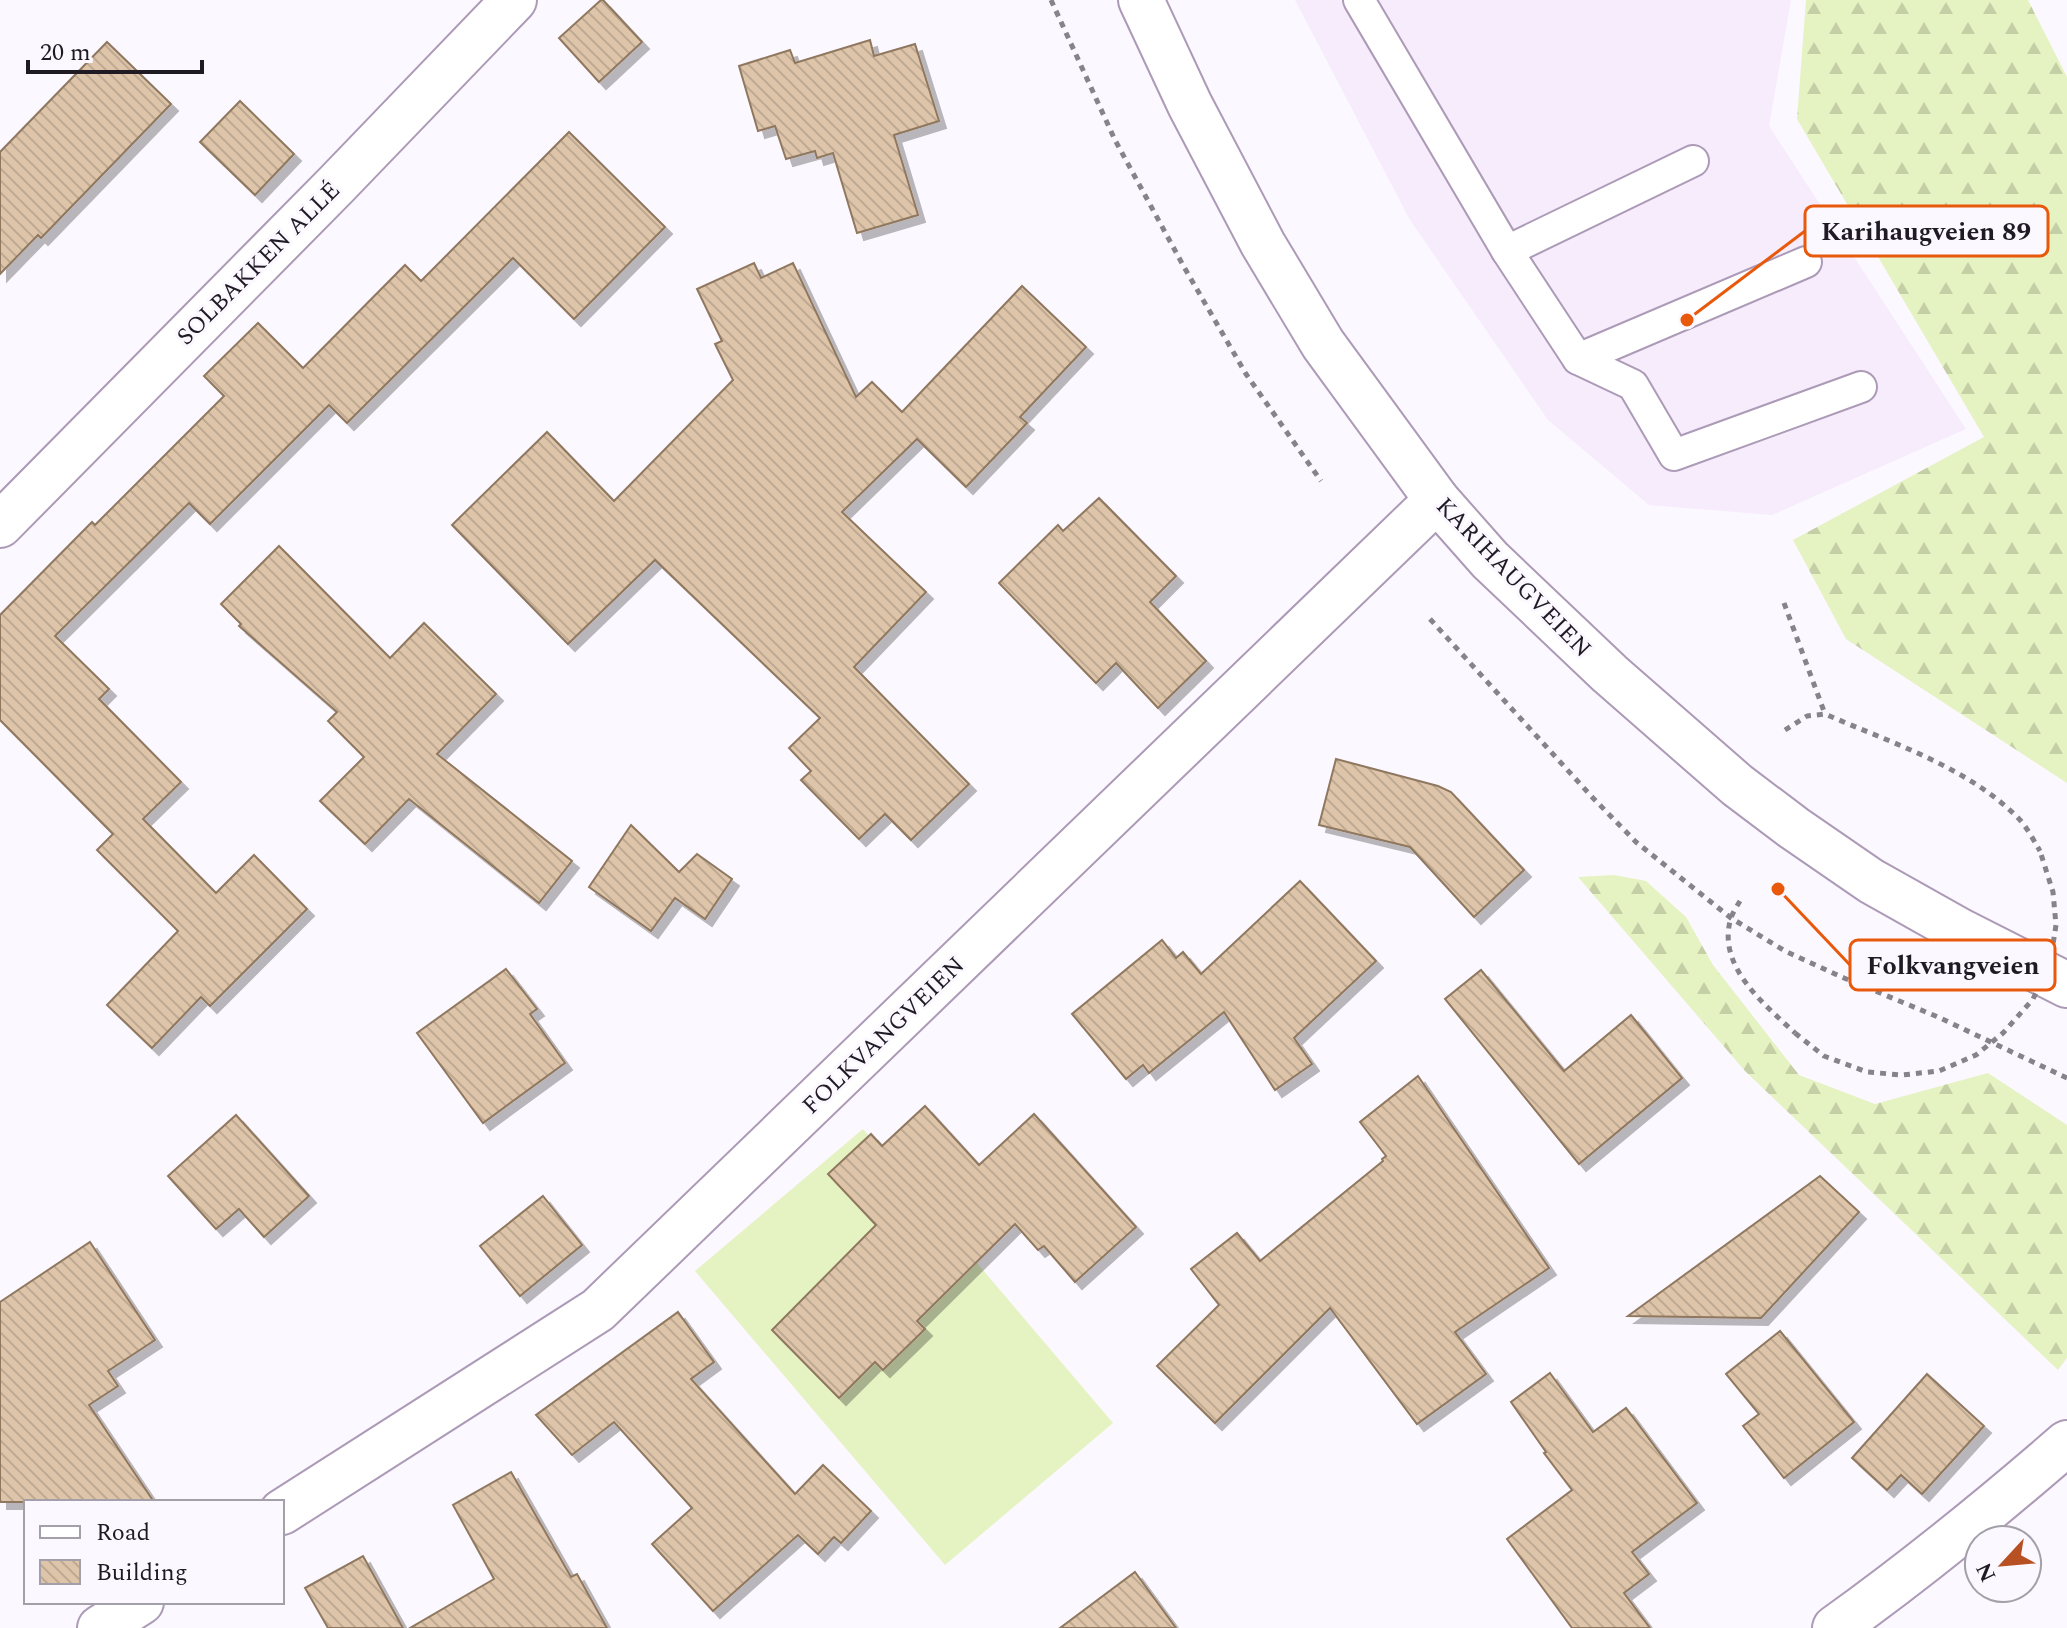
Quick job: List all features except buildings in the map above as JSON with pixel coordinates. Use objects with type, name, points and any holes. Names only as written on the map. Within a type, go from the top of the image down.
[{"type":"street","name":"SOLBAKKEN ALLÉ","points":[[0,525],[514,0]]},
{"type":"street","name":"KARIHAUGVEIEN","points":[[1141,0],[1190,105],[1263,244],[1323,344],[1437,500],[1490,560],[1610,674],[1737,785],[1794,828],[1871,881],[1960,931],[2067,985]]},
{"type":"street","name":"FOLKVANGVEIEN","points":[[284,1511],[598,1310],[1437,500]]},
{"type":"street","points":[[1835,1628],[1896,1585],[1982,1517],[2067,1443]]},
{"type":"street","points":[[100,1628],[138,1604]]},
{"type":"lane","points":[[1359,0],[1507,251],[1578,359],[1633,385],[1674,455],[1861,387]]},
{"type":"lane","points":[[1507,251],[1693,161]]},
{"type":"lane","points":[[1578,359],[1806,262]]},
{"type":"path","points":[[1051,0],[1115,140],[1184,267],[1246,374],[1321,481]]},
{"type":"path","points":[[1784,603],[1825,714]]},
{"type":"path","points":[[1430,619],[1636,842],[1731,918],[1785,951],[1938,1017],[2067,1078]]},
{"type":"path","points":[[1740,901],[1731,918],[1728,948],[1746,985],[1795,1033],[1824,1056],[1867,1072],[1902,1075],[1939,1071],[1976,1055],[2003,1033],[2033,999],[2050,964],[2056,925],[2053,892],[2040,851],[2022,822],[1992,795],[1937,763],[1825,714],[1807,716],[1785,730]]},
{"type":"shaded area","points":[[1295,0],[1791,0],[1769,126],[1966,429],[1772,515],[1649,505],[1548,420],[1410,220]]},
{"type":"green space","points":[[1806,0],[2028,0],[2067,77],[2067,783],[1846,639],[1793,540],[1984,437],[1797,119]]},
{"type":"green space","points":[[1614,875],[1646,881],[1686,917],[1713,965],[1799,1075],[1875,1104],[1988,1073],[2067,1125],[2067,1358],[2058,1370],[1745,1071],[1578,877]]},
{"type":"green space","points":[[863,1129],[1113,1423],[945,1565],[695,1271]]},
{"type":"place","name":"Karihaugveien 89","points":[[1687,320]]},
{"type":"place","name":"Folkvangveien","points":[[1778,889]]}]
